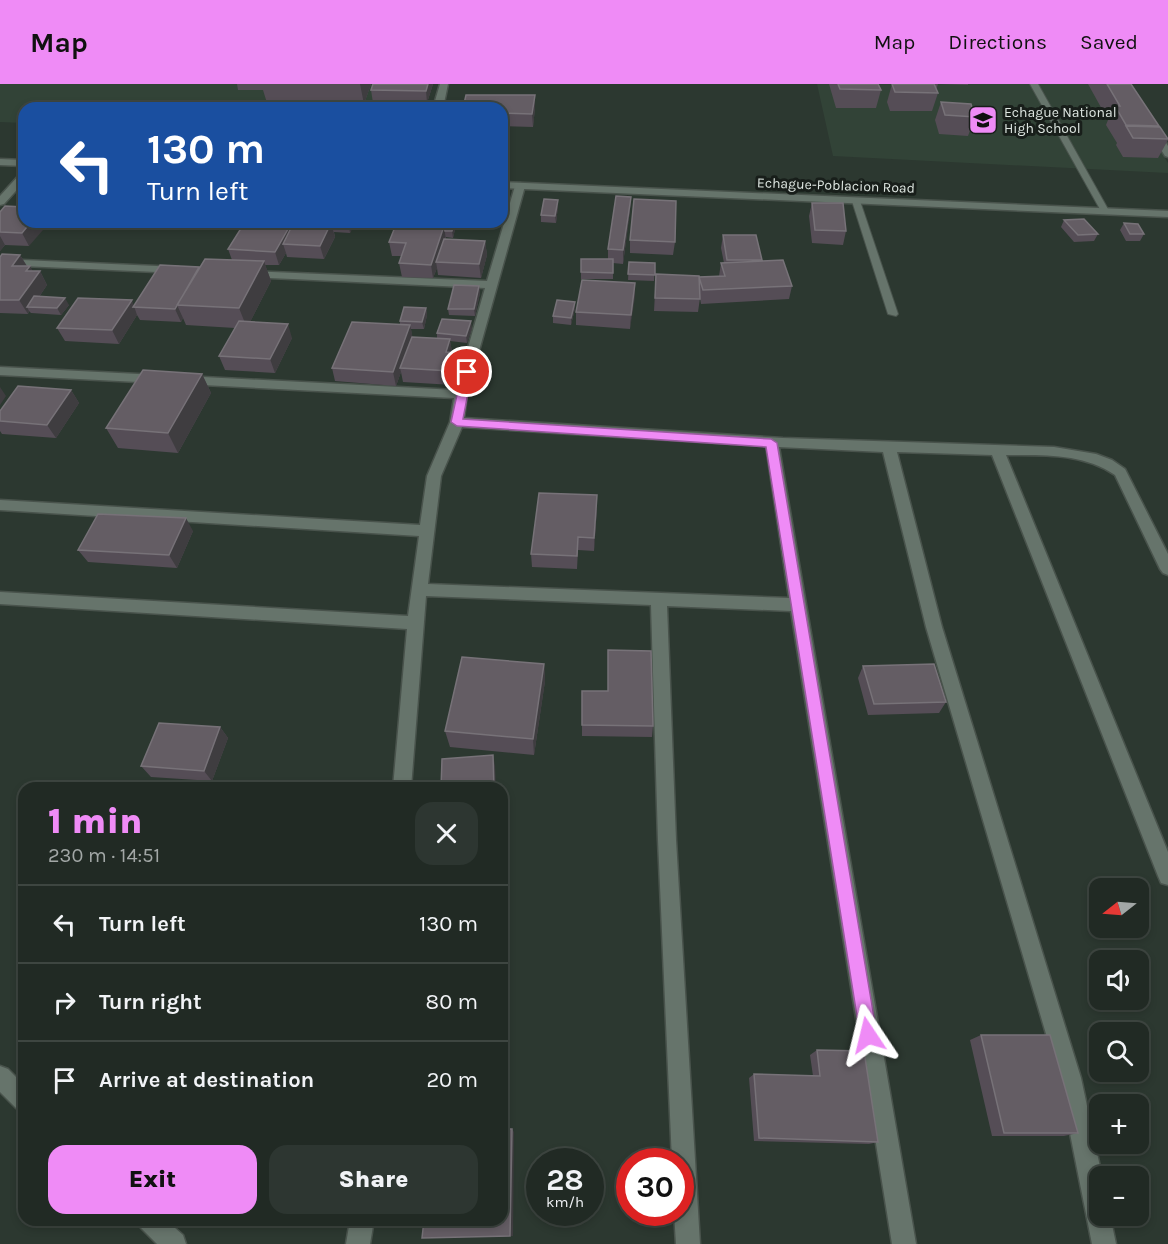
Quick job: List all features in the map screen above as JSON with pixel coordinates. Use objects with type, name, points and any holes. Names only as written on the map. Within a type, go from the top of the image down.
[{"type":"street","points":[[440,102],[444,84]]},
{"type":"street","points":[[1150,124],[1168,154]]},
{"type":"street","points":[[0,162],[18,163]]},
{"type":"street","points":[[0,202],[18,182]]},
{"type":"street","name":"Echague-Poblacion Road","points":[[508,185],[1168,214]]},
{"type":"street","points":[[508,227],[520,186]]},
{"type":"street","points":[[402,782],[415,623],[434,476],[457,422],[461,394],[508,228]]},
{"type":"street","points":[[0,262],[187,271]]},
{"type":"street","points":[[234,273],[491,285]]},
{"type":"street","points":[[0,371],[461,394]]},
{"type":"street","points":[[457,422],[771,443],[997,450],[1100,457],[1120,472],[1168,569]]},
{"type":"street","points":[[771,443],[844,896],[904,1244]]},
{"type":"street","points":[[889,448],[934,627],[1070,1078],[1104,1244]]},
{"type":"street","points":[[997,450],[1168,876]]},
{"type":"street","points":[[0,505],[427,531]]},
{"type":"street","points":[[419,590],[798,605]]},
{"type":"street","points":[[0,598],[415,623]]},
{"type":"street","points":[[659,599],[668,840],[688,1244]]},
{"type":"street","points":[[0,1077],[18,1094]]},
{"type":"street","points":[[155,1226],[174,1244]]},
{"type":"street","points":[[358,1244],[361,1226]]},
{"type":"lane","points":[[1034,84],[1105,211]]},
{"type":"lane","points":[[856,201],[894,314]]},
{"type":"shaded area","points":[[0,84],[429,84],[424,102],[18,102],[18,123],[0,122]]},
{"type":"shaded area","name":"Echague National High School","points":[[817,84],[1119,84],[1168,163],[1168,173],[833,156]]},
{"type":"building","points":[[373,84],[428,84],[426,91],[371,90]]},
{"type":"building","points":[[838,84],[878,84],[881,90],[840,89]]},
{"type":"building","points":[[892,84],[934,84],[938,93],[895,92]]},
{"type":"building","points":[[1107,84],[1131,84],[1159,126],[1126,125],[1115,106],[1120,106]]},
{"type":"building","points":[[466,95],[535,95],[532,114],[508,113],[508,102],[464,102]]},
{"type":"building","points":[[941,102],[971,104],[975,117],[945,115]]},
{"type":"building","points":[[1126,126],[1160,127],[1168,139],[1133,138]]},
{"type":"building","points":[[616,196],[631,197],[623,250],[608,249]]},
{"type":"building","points":[[544,199],[558,200],[555,216],[541,215]]},
{"type":"building","points":[[634,199],[676,201],[675,242],[630,240]]},
{"type":"building","points":[[812,203],[843,203],[846,231],[815,230]]},
{"type":"building","points":[[5,206],[18,207],[18,228],[26,228],[22,233],[0,232],[0,212]]},
{"type":"building","points":[[1084,219],[1098,234],[1078,235],[1064,220]]},
{"type":"building","points":[[1124,223],[1138,224],[1144,234],[1130,234]]},
{"type":"building","points":[[241,228],[289,228],[275,252],[228,249]]},
{"type":"building","points":[[291,228],[329,228],[320,246],[283,244]]},
{"type":"building","points":[[395,228],[443,228],[431,265],[399,263],[406,243],[389,242]]},
{"type":"building","points":[[444,228],[453,228],[452,231],[445,231]]},
{"type":"building","points":[[723,235],[756,235],[762,260],[727,260]]},
{"type":"building","points":[[444,239],[485,241],[479,264],[436,262]]},
{"type":"building","points":[[2,254],[20,255],[12,266],[30,266],[26,271],[40,271],[19,300],[0,300],[0,257]]},
{"type":"building","points":[[205,259],[264,261],[239,308],[177,305]]},
{"type":"building","points":[[581,259],[613,259],[613,273],[581,272]]},
{"type":"building","points":[[783,260],[792,286],[703,290],[699,277],[725,276],[721,263]]},
{"type":"building","points":[[629,262],[655,263],[655,275],[628,274]]},
{"type":"building","points":[[160,265],[199,267],[175,309],[133,307]]},
{"type":"building","points":[[656,274],[699,276],[700,299],[655,298]]},
{"type":"building","points":[[582,280],[635,283],[631,315],[576,312]]},
{"type":"building","points":[[454,285],[479,286],[474,309],[448,309]]},
{"type":"building","points":[[34,296],[65,298],[57,308],[27,307]]},
{"type":"building","points":[[78,298],[132,300],[112,330],[57,328]]},
{"type":"building","points":[[557,300],[575,302],[571,318],[553,316]]},
{"type":"building","points":[[404,307],[426,308],[422,322],[400,321]]},
{"type":"building","points":[[442,319],[471,321],[466,336],[437,333]]},
{"type":"building","points":[[239,321],[288,324],[270,359],[219,356]]},
{"type":"building","points":[[352,322],[410,325],[393,372],[332,368]]},
{"type":"building","points":[[412,337],[450,339],[446,352],[457,353],[451,371],[400,368]]},
{"type":"building","points":[[143,370],[202,374],[168,433],[106,428]]},
{"type":"building","points":[[18,386],[71,390],[47,425],[0,421],[0,411]]},
{"type":"building","points":[[539,493],[597,495],[594,538],[578,537],[577,556],[531,554]]},
{"type":"building","points":[[98,514],[186,518],[169,555],[78,550]]},
{"type":"building","points":[[608,650],[651,651],[653,726],[582,725],[582,691],[608,691]]},
{"type":"building","points":[[462,657],[544,664],[533,739],[445,731]]},
{"type":"building","points":[[934,664],[946,702],[874,704],[863,666]]},
{"type":"building","points":[[159,723],[220,727],[204,771],[141,766]]},
{"type":"building","points":[[493,755],[494,782],[441,782],[442,759]]},
{"type":"building","points":[[981,1035],[1050,1035],[1078,1133],[1004,1133]]},
{"type":"building","points":[[817,1050],[864,1051],[878,1142],[759,1138],[754,1074],[820,1076]]},
{"type":"building","points":[[508,1129],[512,1129],[510,1236],[422,1238],[423,1226],[508,1226]]},
{"type":"place","name":"Echague National High School","points":[[983,120]]},
{"type":"route","points":[[467,372],[457,422],[771,443],[868,1035]]}]
